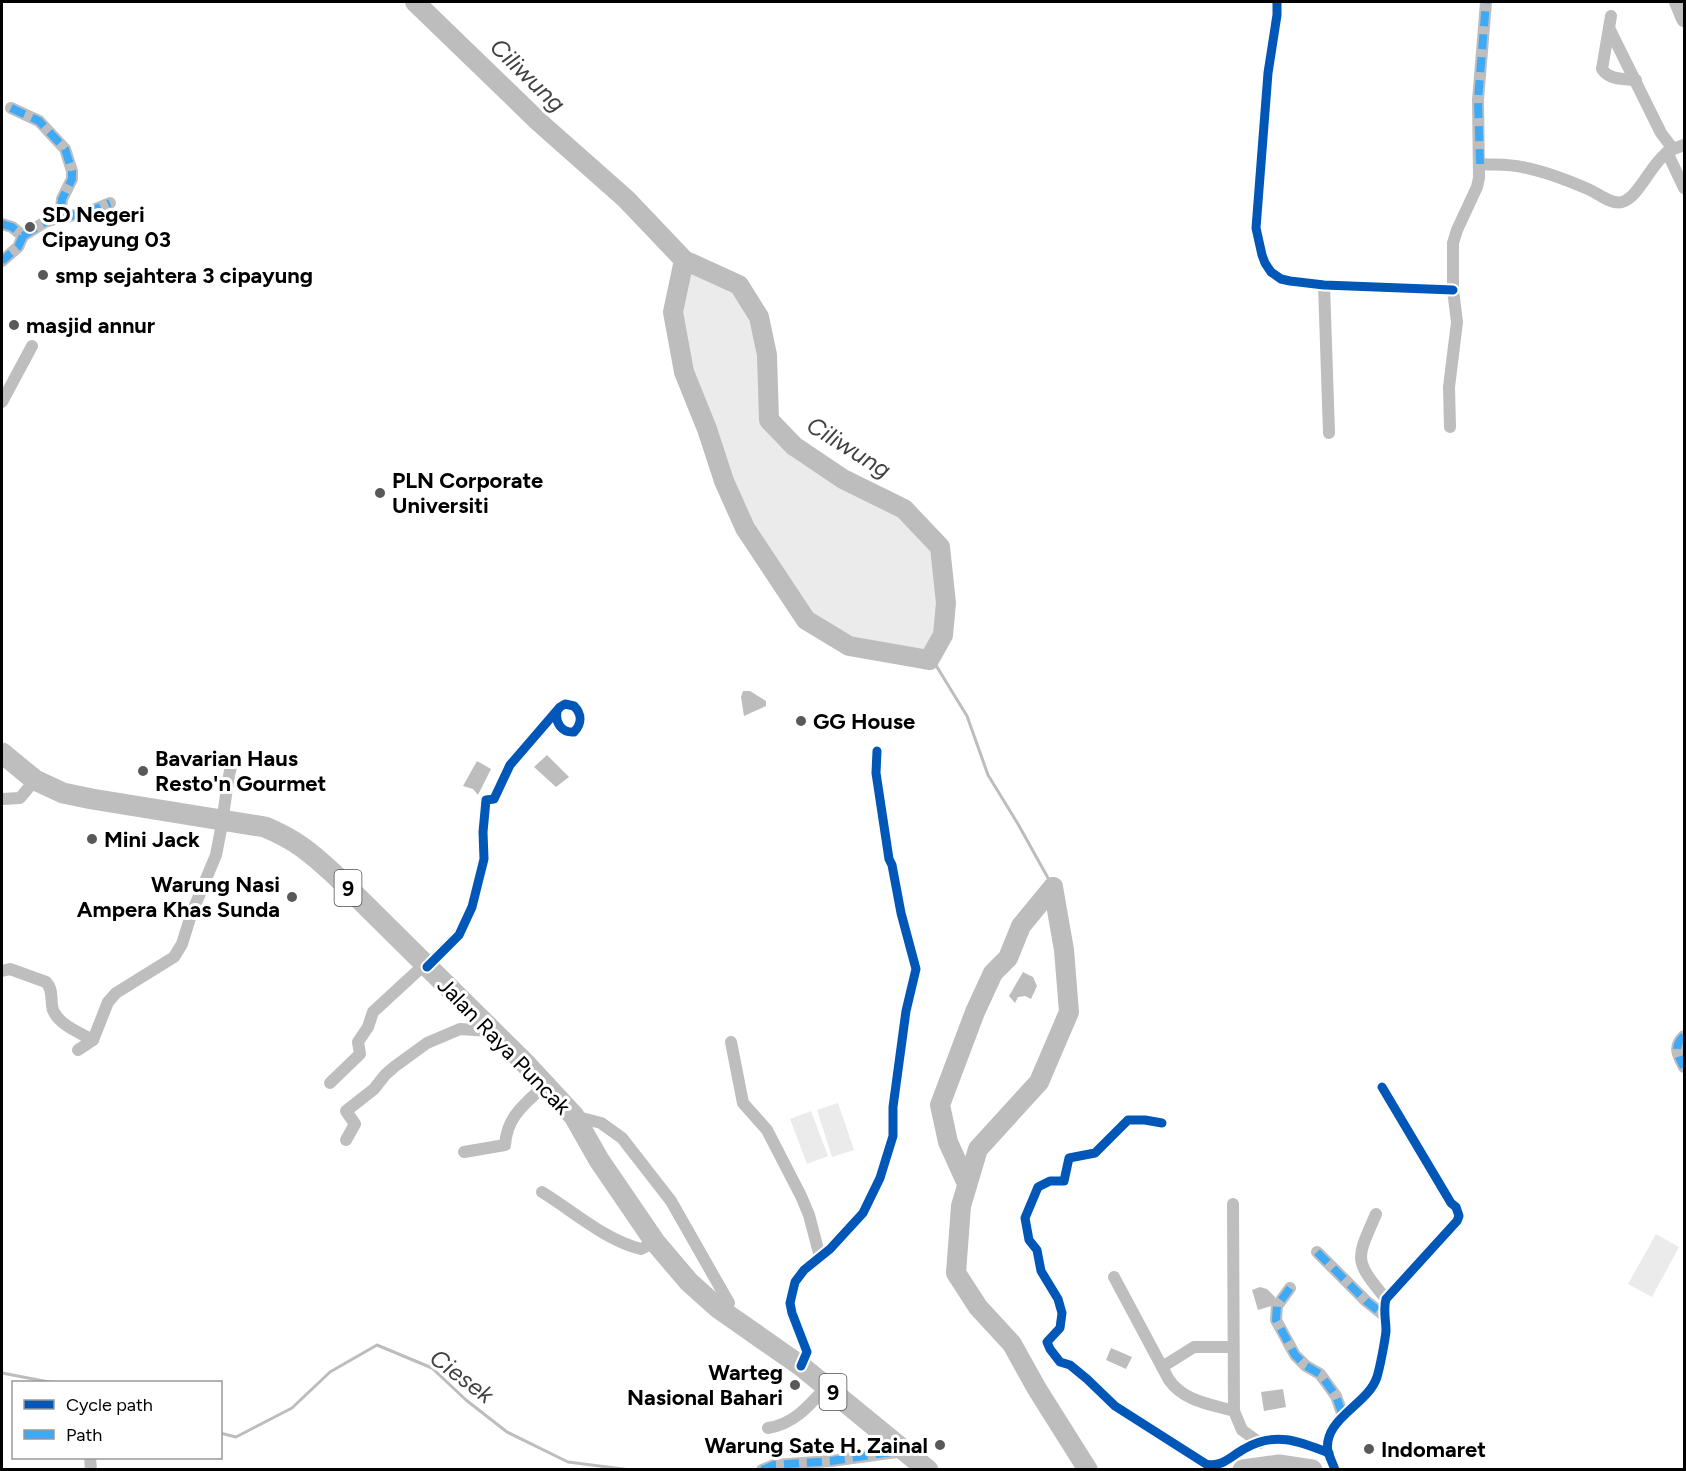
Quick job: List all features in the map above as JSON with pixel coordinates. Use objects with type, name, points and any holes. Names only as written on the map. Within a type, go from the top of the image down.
[{"type":"highway","name":"Jalan Raya Puncak","points":[[2,753],[51,789],[92,799],[265,827],[290,837],[304,847],[492,1031],[574,1116],[599,1160],[655,1242],[689,1282],[705,1297],[801,1366],[928,1470]]},
{"type":"highway","points":[[1243,1470],[1279,1465],[1312,1470]]},
{"type":"street","points":[[1277,2],[1268,73],[1256,228],[1262,255],[1271,272],[1281,279],[1324,285],[1453,290]]},
{"type":"street","points":[[1450,427],[1449,387],[1456,322],[1453,243],[1456,230],[1477,188],[1480,164],[1478,100],[1486,2]]},
{"type":"street","points":[[1677,2],[1684,19]]},
{"type":"street","points":[[1636,80],[1612,77],[1604,72],[1602,65],[1610,22],[1661,133],[1675,149],[1684,188]]},
{"type":"street","points":[[11,108],[39,121],[65,149],[72,171],[72,179],[62,199],[60,217]]},
{"type":"street","points":[[1480,164],[1520,166],[1557,176],[1612,201],[1620,202],[1630,197],[1675,149]]},
{"type":"street","points":[[2,261],[18,247],[23,236],[45,222],[60,217],[83,214],[110,203]]},
{"type":"street","points":[[2,224],[12,226],[23,236]]},
{"type":"street","points":[[1324,285],[1329,433]]},
{"type":"street","points":[[2,402],[32,346]]},
{"type":"street","points":[[330,1083],[360,1054],[358,1042],[374,1012],[459,935],[472,907],[484,859],[483,832],[486,800],[494,799],[510,765],[557,712]]},
{"type":"street","points":[[801,1366],[807,1352],[792,1313],[792,1292],[801,1273],[847,1233],[873,1196],[893,1136],[892,1107],[906,1011],[916,969],[900,913],[889,859],[876,773],[877,752]]},
{"type":"street","points":[[78,1050],[93,1040],[108,1002],[116,993],[174,957],[182,944],[190,915],[216,855],[228,791],[229,773],[234,758]]},
{"type":"street","points":[[2,799],[20,798],[36,780]]},
{"type":"street","points":[[2,971],[10,969],[46,982],[50,986],[54,1012],[66,1024],[93,1040]]},
{"type":"street","points":[[346,1140],[355,1124],[346,1111],[374,1089],[394,1067],[427,1043],[460,1029],[492,1031]]},
{"type":"street","points":[[1684,1036],[1676,1049],[1684,1067]]},
{"type":"street","points":[[732,1042],[743,1102],[767,1130],[801,1196],[809,1215],[820,1257]]},
{"type":"street","points":[[464,1152],[506,1145],[506,1133],[515,1115],[545,1085]]},
{"type":"street","points":[[1335,1470],[1329,1453],[1328,1440],[1343,1416],[1370,1392],[1377,1376],[1386,1331],[1384,1306],[1386,1299],[1460,1216],[1382,1087]]},
{"type":"street","points":[[574,1116],[601,1123],[622,1138],[671,1201],[729,1303]]},
{"type":"street","points":[[1162,1123],[1128,1120],[1095,1153],[1069,1158],[1064,1181],[1043,1183],[1034,1195],[1025,1218],[1026,1233],[1037,1250],[1041,1271],[1058,1299],[1062,1313],[1060,1328],[1049,1338],[1048,1344],[1060,1362],[1070,1365],[1115,1406],[1202,1463],[1210,1465],[1223,1463],[1244,1449],[1280,1439],[1296,1440],[1329,1453]]},
{"type":"street","points":[[542,1192],[601,1231],[626,1244],[641,1249],[655,1242]]},
{"type":"street","points":[[1233,1204],[1234,1411],[1242,1430],[1260,1443]]},
{"type":"street","points":[[1376,1214],[1360,1250],[1361,1264],[1366,1275],[1386,1299]]},
{"type":"street","points":[[1317,1252],[1366,1301],[1385,1316]]},
{"type":"street","points":[[1114,1276],[1172,1385],[1189,1398],[1234,1411]]},
{"type":"street","points":[[1290,1287],[1277,1306],[1276,1320],[1295,1355],[1306,1366],[1323,1377],[1336,1396],[1343,1416]]},
{"type":"street","points":[[1162,1366],[1194,1347],[1233,1347]]},
{"type":"street","points":[[768,1428],[783,1426],[792,1420],[812,1404],[826,1387]]},
{"type":"street","points":[[762,1470],[774,1466],[831,1461],[905,1450]]},
{"type":"shaded area","points":[[684,260],[739,285],[759,317],[767,355],[769,420],[794,446],[843,479],[904,509],[940,547],[946,603],[943,635],[929,660],[849,646],[806,620],[745,528],[724,481],[707,429],[684,372],[673,312]]},
{"type":"shaded area","points":[[743,691],[750,691],[766,701],[766,706],[744,716],[741,697]]},
{"type":"shaded area","points":[[547,755],[569,777],[556,787],[534,767]]},
{"type":"shaded area","points":[[477,761],[491,769],[478,795],[473,789],[463,786]]},
{"type":"shaded area","points":[[1023,972],[1033,977],[1037,986],[1031,999],[1025,996],[1018,997],[1015,1003],[1009,996]]},
{"type":"shaded area","points":[[838,1103],[854,1150],[832,1157],[817,1110]]},
{"type":"shaded area","points":[[811,1111],[828,1156],[807,1164],[790,1119]]},
{"type":"shaded area","points":[[1656,1234],[1679,1247],[1652,1297],[1628,1284]]},
{"type":"shaded area","points":[[1260,1287],[1267,1289],[1275,1297],[1274,1305],[1258,1310],[1252,1290]]},
{"type":"shaded area","points":[[1111,1348],[1132,1357],[1126,1369],[1106,1360]]},
{"type":"shaded area","points":[[1283,1389],[1286,1407],[1264,1411],[1261,1392]]},
{"type":"waterway","name":"Ciliwung","points":[[415,2],[539,122],[626,199],[684,260],[739,285],[759,317],[767,355],[769,420],[794,446],[843,479],[904,509],[940,547],[946,603],[943,635],[929,660],[849,646],[806,620],[745,528],[724,481],[707,429],[684,372],[673,312],[684,260]]},
{"type":"waterway","name":"Ciliwung","points":[[929,660],[937,667],[967,716],[988,775],[1053,887]]},
{"type":"waterway","points":[[1053,887],[1064,950],[1069,1012],[1039,1082],[978,1149],[961,1206],[956,1273],[978,1307],[1012,1344],[1037,1389],[1088,1470]]},
{"type":"waterway","points":[[967,1184],[948,1142],[940,1105],[975,1012],[993,973],[1008,958],[1021,926],[1053,887]]},
{"type":"waterway","name":"Ciesek","points":[[222,1434],[236,1437],[292,1408],[330,1372],[377,1345],[432,1368],[466,1400],[507,1432],[568,1462],[631,1470]]},
{"type":"waterway","name":"Ciesek","points":[[2,1373],[44,1381]]},
{"type":"marked path","points":[[1480,164],[1478,100],[1486,2]]},
{"type":"marked path","points":[[11,108],[39,121],[65,149],[72,171],[72,179],[62,199],[60,217]]},
{"type":"marked path","points":[[23,236],[45,222],[60,217],[83,214],[110,203]]},
{"type":"marked path","points":[[2,224],[12,227],[23,236],[18,247],[2,261]]},
{"type":"marked path","points":[[1684,1036],[1677,1047],[1684,1067]]},
{"type":"marked path","points":[[1317,1252],[1366,1301],[1385,1316]]},
{"type":"marked path","points":[[1290,1288],[1277,1306],[1276,1320],[1295,1355],[1306,1366],[1320,1374],[1336,1396],[1343,1416]]},
{"type":"marked path","points":[[762,1470],[774,1465],[831,1461],[905,1450]]},
{"type":"cycle path","points":[[1277,2],[1268,73],[1256,228],[1265,263],[1271,272],[1281,279],[1290,281],[1324,285],[1453,290]]},
{"type":"cycle path","points":[[427,967],[459,935],[472,907],[484,859],[483,832],[486,800],[494,799],[510,765],[560,707],[565,704],[574,706],[580,716],[580,722],[574,732],[566,731],[557,720],[557,712]]},
{"type":"cycle path","points":[[801,1366],[807,1352],[790,1303],[795,1282],[804,1270],[830,1249],[863,1213],[880,1178],[893,1136],[893,1107],[906,1011],[916,969],[889,859],[876,773],[877,751]]},
{"type":"cycle path","points":[[1335,1470],[1328,1452],[1328,1440],[1338,1421],[1365,1396],[1377,1377],[1386,1331],[1386,1299],[1457,1221],[1459,1216],[1456,1207],[1451,1203],[1382,1087]]},
{"type":"cycle path","points":[[1162,1123],[1128,1120],[1095,1153],[1069,1158],[1064,1181],[1050,1181],[1038,1187],[1025,1218],[1029,1240],[1037,1250],[1041,1271],[1058,1299],[1062,1313],[1060,1328],[1047,1342],[1050,1349],[1060,1362],[1070,1365],[1115,1406],[1206,1464],[1222,1463],[1255,1444],[1276,1439],[1297,1442],[1329,1453]]},
{"type":"place","name":"SD Negeri Cipayung 03","points":[[30,227]]},
{"type":"place","name":"smp sejahtera 3 cipayung","points":[[43,275]]},
{"type":"place","name":"masjid annur","points":[[14,325]]},
{"type":"place","name":"PLN Corporate Universiti","points":[[380,493]]},
{"type":"place","name":"GG House","points":[[801,721]]},
{"type":"place","name":"Bavarian Haus Resto'n Gourmet","points":[[143,771]]},
{"type":"place","name":"Mini Jack","points":[[92,839]]},
{"type":"place","name":"Warung Nasi Ampera Khas Sunda","points":[[292,897]]},
{"type":"place","name":"Warteg Nasional Bahari","points":[[795,1385]]},
{"type":"place","name":"Warung Sate H. Zainal","points":[[940,1445]]},
{"type":"place","name":"Indomaret","points":[[1369,1449]]}]
